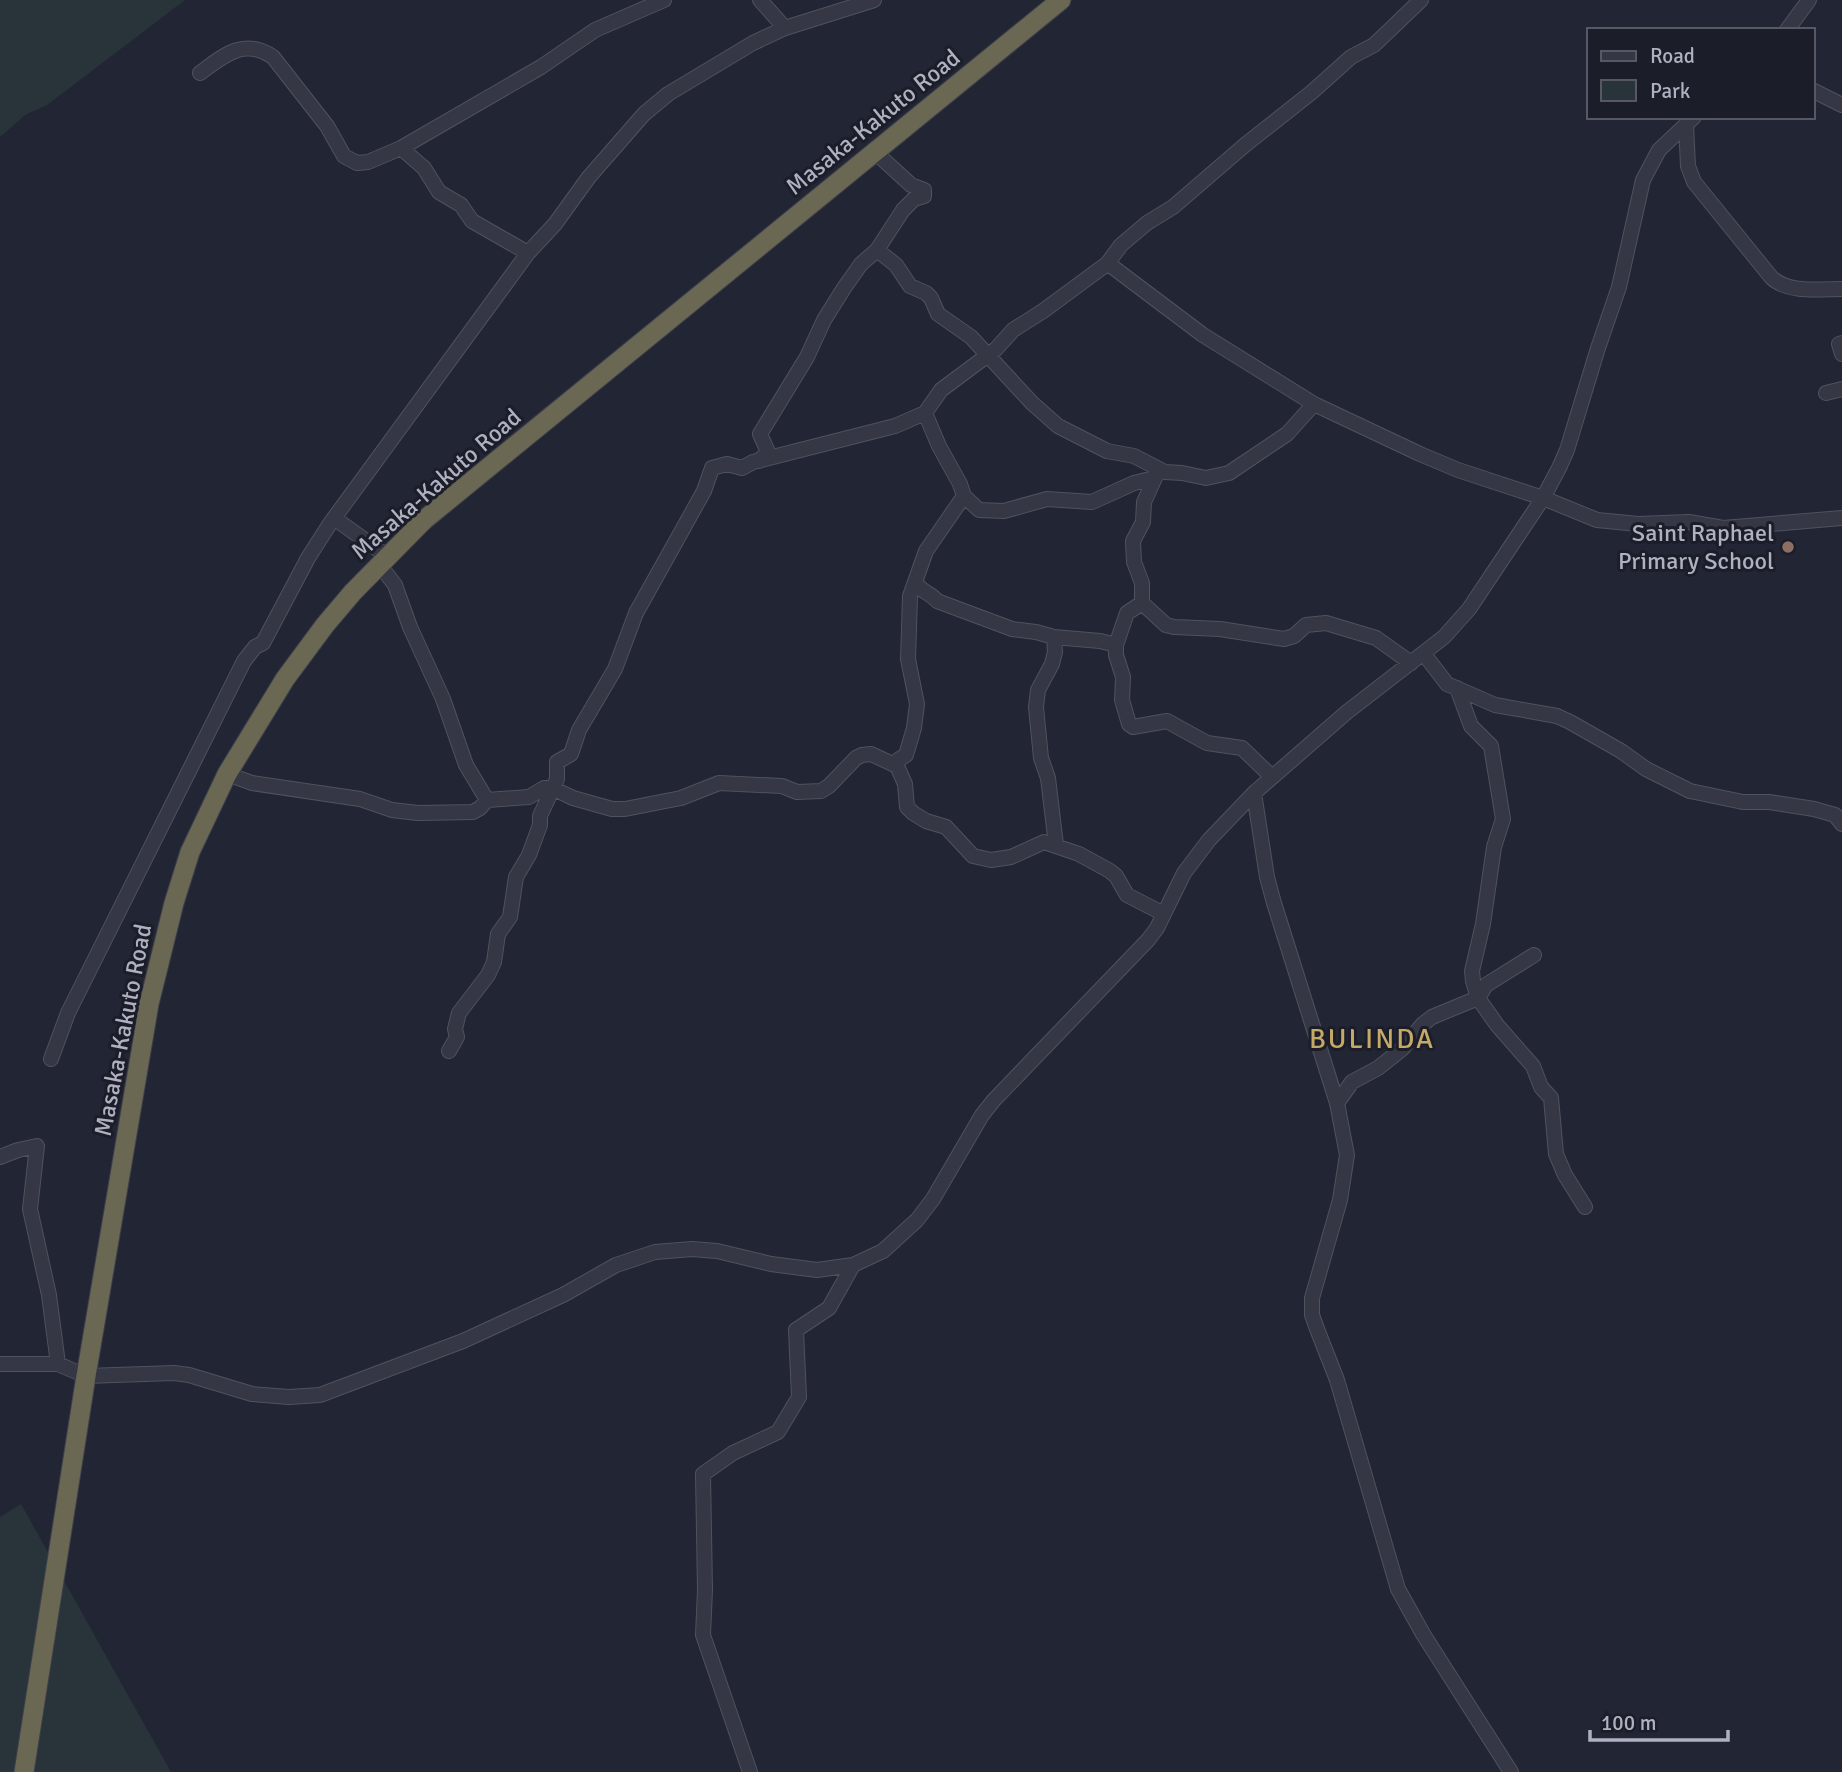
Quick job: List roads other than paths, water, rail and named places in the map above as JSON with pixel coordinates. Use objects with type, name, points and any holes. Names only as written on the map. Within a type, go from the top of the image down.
[{"type":"highway","name":"Masaka-Kakuto Road","points":[[24,1772],[86,1376],[149,1004],[190,852],[227,774],[285,679],[325,625],[383,560],[424,520],[1061,0]]},
{"type":"street","points":[[200,73],[231,51],[265,52],[273,57],[327,126],[344,156],[356,163],[368,162],[401,148],[541,67],[595,30],[664,0]]},
{"type":"street","points":[[760,0],[785,29]]},
{"type":"street","points":[[51,1059],[68,1013],[236,675],[250,653],[263,643],[308,558],[334,519],[448,359],[528,253],[555,224],[589,177],[654,104],[721,60],[785,29],[874,0]]},
{"type":"street","points":[[449,1051],[457,1037],[455,1028],[459,1013],[488,975],[494,962],[498,934],[510,917],[516,877],[529,855],[540,825],[540,816],[557,779],[557,762],[571,754],[579,730],[615,669],[636,613],[704,491],[712,468],[727,464],[742,468],[759,461],[895,426],[925,413],[941,390],[988,355],[1013,330],[1107,264],[1121,245],[1138,230],[1173,207],[1351,57],[1374,45],[1421,0]]},
{"type":"street","points":[[1788,28],[1809,0]]},
{"type":"street","points":[[1814,91],[1842,105]]},
{"type":"street","points":[[1690,121],[1688,166],[1694,182],[1771,277],[1777,283],[1793,288],[1842,289]]},
{"type":"street","points":[[0,1364],[58,1364],[86,1376],[174,1373],[252,1394],[289,1397],[320,1395],[463,1341],[564,1295],[616,1265],[654,1252],[692,1249],[717,1251],[771,1264],[817,1270],[853,1265],[883,1251],[916,1220],[933,1199],[982,1115],[994,1100],[1148,940],[1176,887],[1197,856],[1254,793],[1347,712],[1444,637],[1469,609],[1543,498],[1567,450],[1598,348],[1612,312],[1643,180],[1659,150],[1690,121]]},
{"type":"street","points":[[401,148],[424,168],[439,192],[455,200],[466,210],[472,221],[528,253]]},
{"type":"street","points":[[759,461],[768,452],[767,446],[760,438],[761,430],[807,357],[824,320],[861,264],[877,250],[902,210],[914,200],[922,199],[924,193],[921,187],[911,185],[875,152]]},
{"type":"street","points":[[877,250],[896,265],[910,286],[931,298],[938,314],[971,337],[1058,426],[1107,451],[1135,456],[1156,474]]},
{"type":"street","points":[[1107,264],[1203,335],[1314,404],[1445,464],[1597,520],[1626,524],[1681,522],[1723,528],[1842,518]]},
{"type":"street","points":[[1842,343],[1839,344],[1842,354]]},
{"type":"street","points":[[1826,393],[1842,389]]},
{"type":"street","points":[[925,413],[964,496],[979,510],[1004,511],[1047,499],[1092,502],[1165,472],[1199,478],[1220,477],[1287,434],[1314,404]]},
{"type":"street","points":[[1156,474],[1144,502],[1143,522],[1133,541],[1135,562],[1142,583],[1142,603],[1166,625],[1220,629],[1284,639],[1314,623],[1340,626],[1376,638],[1411,663]]},
{"type":"street","points":[[964,496],[926,551],[910,596],[908,659],[917,704],[906,755],[898,760],[897,766],[905,784],[907,807],[930,823],[946,827],[973,856],[991,860],[1011,857],[1044,842],[1079,853],[1116,876],[1127,895],[1164,914]]},
{"type":"street","points":[[334,519],[383,560],[443,699],[466,765],[487,800]]},
{"type":"street","points":[[916,583],[920,589],[950,607],[995,625],[1054,637],[1116,645]]},
{"type":"street","points":[[1142,603],[1127,613],[1116,645],[1116,655],[1123,677],[1122,700],[1131,727],[1167,721],[1208,743],[1242,748],[1272,777]]},
{"type":"street","points":[[1054,637],[1055,652],[1052,664],[1038,690],[1036,707],[1041,758],[1048,778],[1056,845]]},
{"type":"street","points":[[1424,654],[1447,684],[1495,705],[1558,716],[1621,751],[1646,769],[1690,791],[1743,802],[1769,802],[1814,808],[1835,815],[1842,824]]},
{"type":"street","points":[[1457,688],[1471,726],[1491,746],[1503,819],[1494,847],[1483,924],[1472,971],[1478,999],[1533,1066],[1541,1087],[1550,1098],[1556,1154],[1565,1175],[1585,1207]]},
{"type":"street","points":[[227,774],[252,783],[360,799],[392,810],[418,813],[473,812],[487,800],[529,797],[544,788],[552,788],[573,798],[612,809],[681,798],[719,783],[782,786],[797,792],[821,790],[862,755],[871,754],[897,766]]},
{"type":"street","points":[[1254,793],[1265,868],[1337,1102],[1347,1155],[1344,1181],[1314,1289],[1312,1315],[1337,1380],[1398,1589],[1423,1634],[1511,1772]]},
{"type":"street","points":[[1337,1102],[1352,1082],[1378,1068],[1402,1049],[1432,1017],[1478,999],[1486,985],[1534,955]]},
{"type":"street","points":[[0,1157],[37,1146],[30,1209],[49,1295],[58,1364]]},
{"type":"street","points":[[750,1772],[703,1635],[704,1475],[733,1453],[778,1432],[799,1397],[796,1331],[829,1308],[853,1265]]},
{"type":"place","name":"Saint Raphael Primary School","points":[[1788,547]]},
{"type":"district","name":"BULINDA","points":[[1372,1039]]}]
